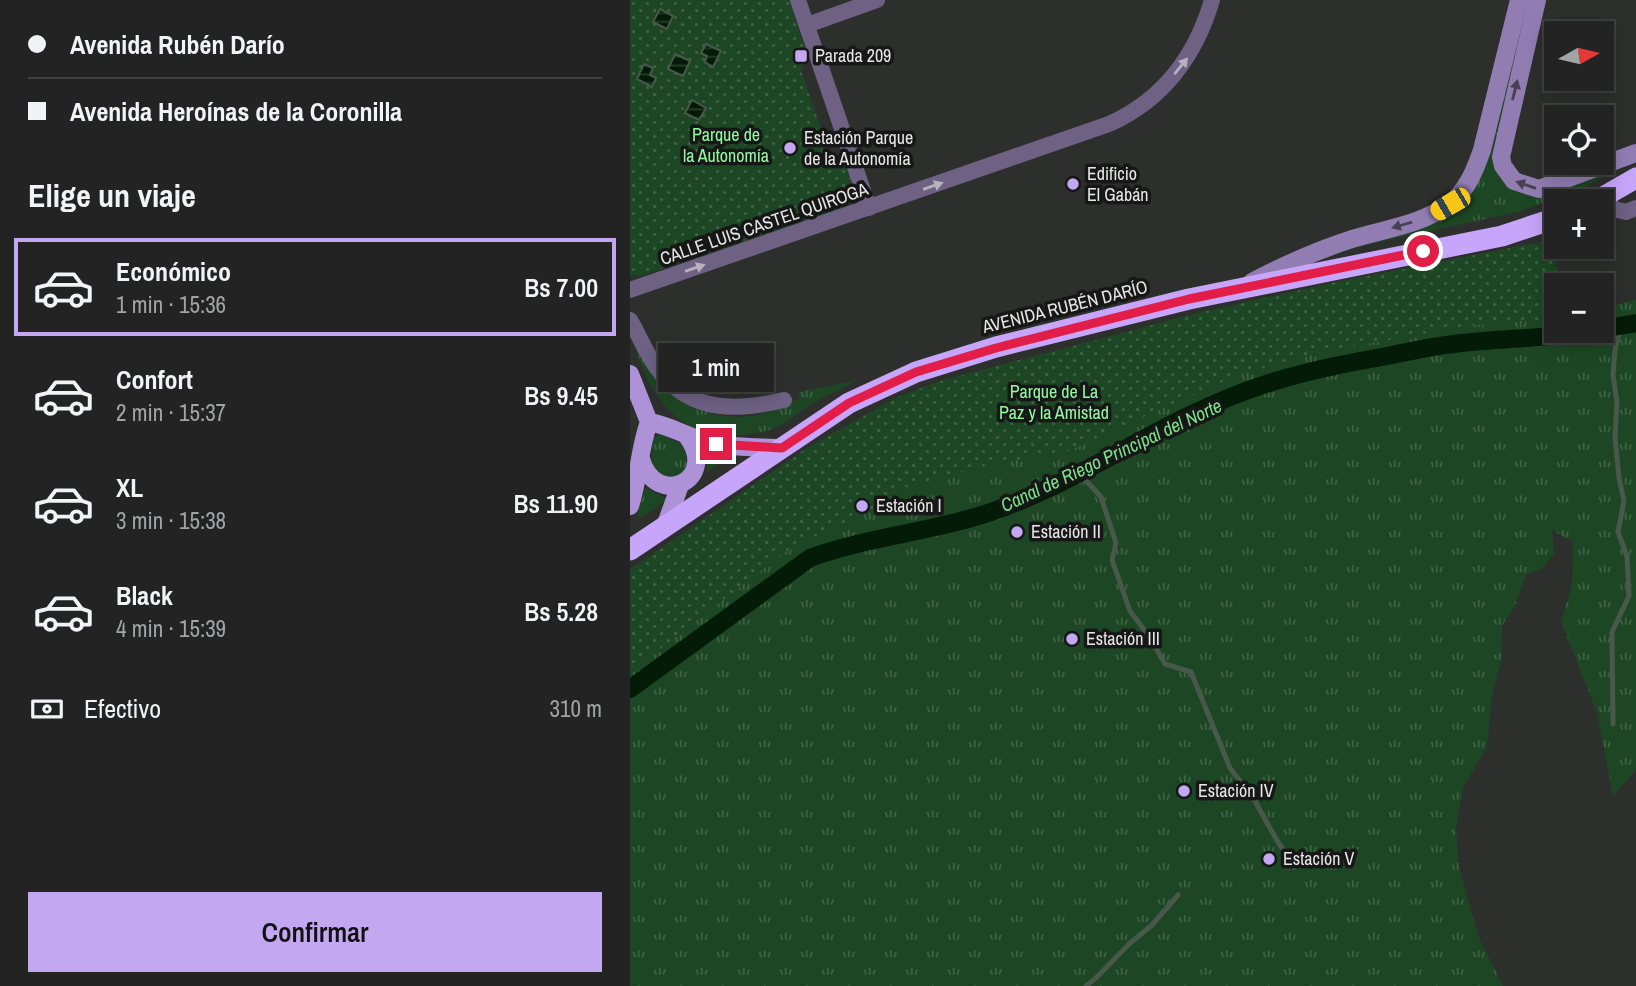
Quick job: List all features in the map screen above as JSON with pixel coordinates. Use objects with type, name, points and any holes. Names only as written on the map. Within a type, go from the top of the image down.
[{"type":"highway","points":[[1614,191],[1636,178]]},
{"type":"highway","name":"AVENIDA RUBÉN DARÍO","points":[[630,550],[849,403],[916,372],[1009,344],[1239,288],[1502,236],[1544,222]]},
{"type":"main road","points":[[1239,288],[1306,254],[1424,219],[1450,204],[1465,188],[1476,169],[1519,0]]},
{"type":"main road","points":[[1537,0],[1501,157],[1508,175],[1514,181],[1539,189],[1636,153]]},
{"type":"main road","points":[[630,374],[649,422],[644,434],[630,506]]},
{"type":"main road","points":[[649,422],[716,444],[782,448]]},
{"type":"main road","points":[[666,524],[683,482],[694,473],[698,462],[693,444],[687,436]]},
{"type":"main road","points":[[641,458],[647,476],[662,485],[683,482],[726,486]]},
{"type":"street","points":[[798,0],[869,208]]},
{"type":"street","points":[[807,25],[877,0]]},
{"type":"street","name":"CALLE LUIS CASTEL QUIROGA","points":[[630,290],[1109,124],[1131,113],[1158,92],[1189,56],[1204,29],[1212,0]]},
{"type":"street","points":[[1614,209],[1626,212],[1636,208]]},
{"type":"street","points":[[630,320],[660,372],[680,391],[699,401],[737,408],[757,407],[785,400]]},
{"type":"green space","name":"Parque de la Autonomía","points":[[630,0],[789,0],[806,52],[801,71],[833,163],[847,168],[852,183],[853,193],[847,207],[643,275],[630,275]]},
{"type":"green space","points":[[1525,0],[1531,0],[1494,163],[1499,177],[1511,186],[1564,175],[1607,175],[1579,189],[1544,189],[1544,202],[1518,212],[1328,253],[1396,234],[1447,215],[1465,200],[1484,168]]},
{"type":"green space","points":[[1636,160],[1614,171],[1614,165]]},
{"type":"green space","points":[[1544,242],[1544,259],[1555,259],[1557,273],[1544,273],[1544,343],[1614,343],[1614,305],[1636,300],[1636,770],[1613,796],[1597,712],[1561,622],[1572,585],[1573,542],[1552,530],[1554,554],[1542,568],[1526,575],[1516,603],[1502,626],[1501,662],[1492,695],[1487,747],[1463,787],[1456,828],[1459,868],[1479,938],[1503,986],[630,986],[630,570],[804,450],[898,397],[940,381],[1198,313],[1337,282]]},
{"type":"green space","name":"Parque de La Paz y la Amistad","points":[[1544,242],[1544,259],[1555,259],[1557,273],[1544,273],[1544,319],[1467,326],[1310,354],[1235,376],[1068,451],[996,463],[903,488],[869,512],[792,547],[630,672],[630,570],[804,450],[898,397],[940,381],[1198,313],[1337,282]]},
{"type":"green space","points":[[633,336],[650,369],[674,396],[698,409],[725,416],[765,413],[800,398],[799,392],[858,380],[811,404],[775,428],[744,435],[717,434],[698,429],[667,408],[646,375]]},
{"type":"green space","points":[[660,434],[683,445],[691,457],[682,478],[658,476],[652,461],[653,438]]},
{"type":"green space","points":[[707,451],[725,459],[707,472]]},
{"type":"green space","points":[[645,488],[668,499],[640,518],[637,515]]},
{"type":"shaded area","points":[[660,9],[673,16],[667,29],[653,22]]},
{"type":"shaded area","points":[[706,44],[721,51],[713,67],[705,62],[707,56],[701,53]]},
{"type":"shaded area","points":[[675,54],[690,61],[683,76],[668,69]]},
{"type":"shaded area","points":[[644,64],[653,68],[650,75],[656,78],[652,87],[637,79]]},
{"type":"shaded area","points":[[692,100],[706,108],[699,120],[685,113]]},
{"type":"waterway","name":"Canal de Riego Principal del Norte","points":[[1614,327],[1636,323]]},
{"type":"waterway","points":[[1613,724],[1612,632],[1629,596],[1627,556],[1618,532],[1624,501],[1615,437],[1617,402],[1613,375],[1621,326]]},
{"type":"waterway","name":"Canal de Riego Principal del Norte","points":[[630,689],[810,558],[856,544],[994,511],[1062,482],[1194,413],[1263,385],[1311,371],[1430,347],[1544,337]]},
{"type":"waterway","points":[[1080,474],[1101,497],[1116,543],[1112,560],[1130,611],[1165,664],[1191,672],[1230,768],[1255,801],[1295,867]]},
{"type":"waterway","points":[[1086,986],[1152,925],[1178,895]]},
{"type":"place","name":"Parada 209","points":[[801,56]]},
{"type":"place","name":"Estación Parque de la Autonomía","points":[[790,148]]},
{"type":"place","name":"Edificio El Gabán","points":[[1073,184]]},
{"type":"place","name":"Estación I","points":[[862,506]]},
{"type":"place","name":"Estación II","points":[[1017,532]]},
{"type":"place","name":"Estación III","points":[[1072,639]]},
{"type":"place","name":"Estación IV","points":[[1184,791]]},
{"type":"place","name":"Estación V","points":[[1269,859]]},
{"type":"route","points":[[716,444],[782,448],[849,403],[916,372],[996,348],[1189,299],[1423,251]]}]
